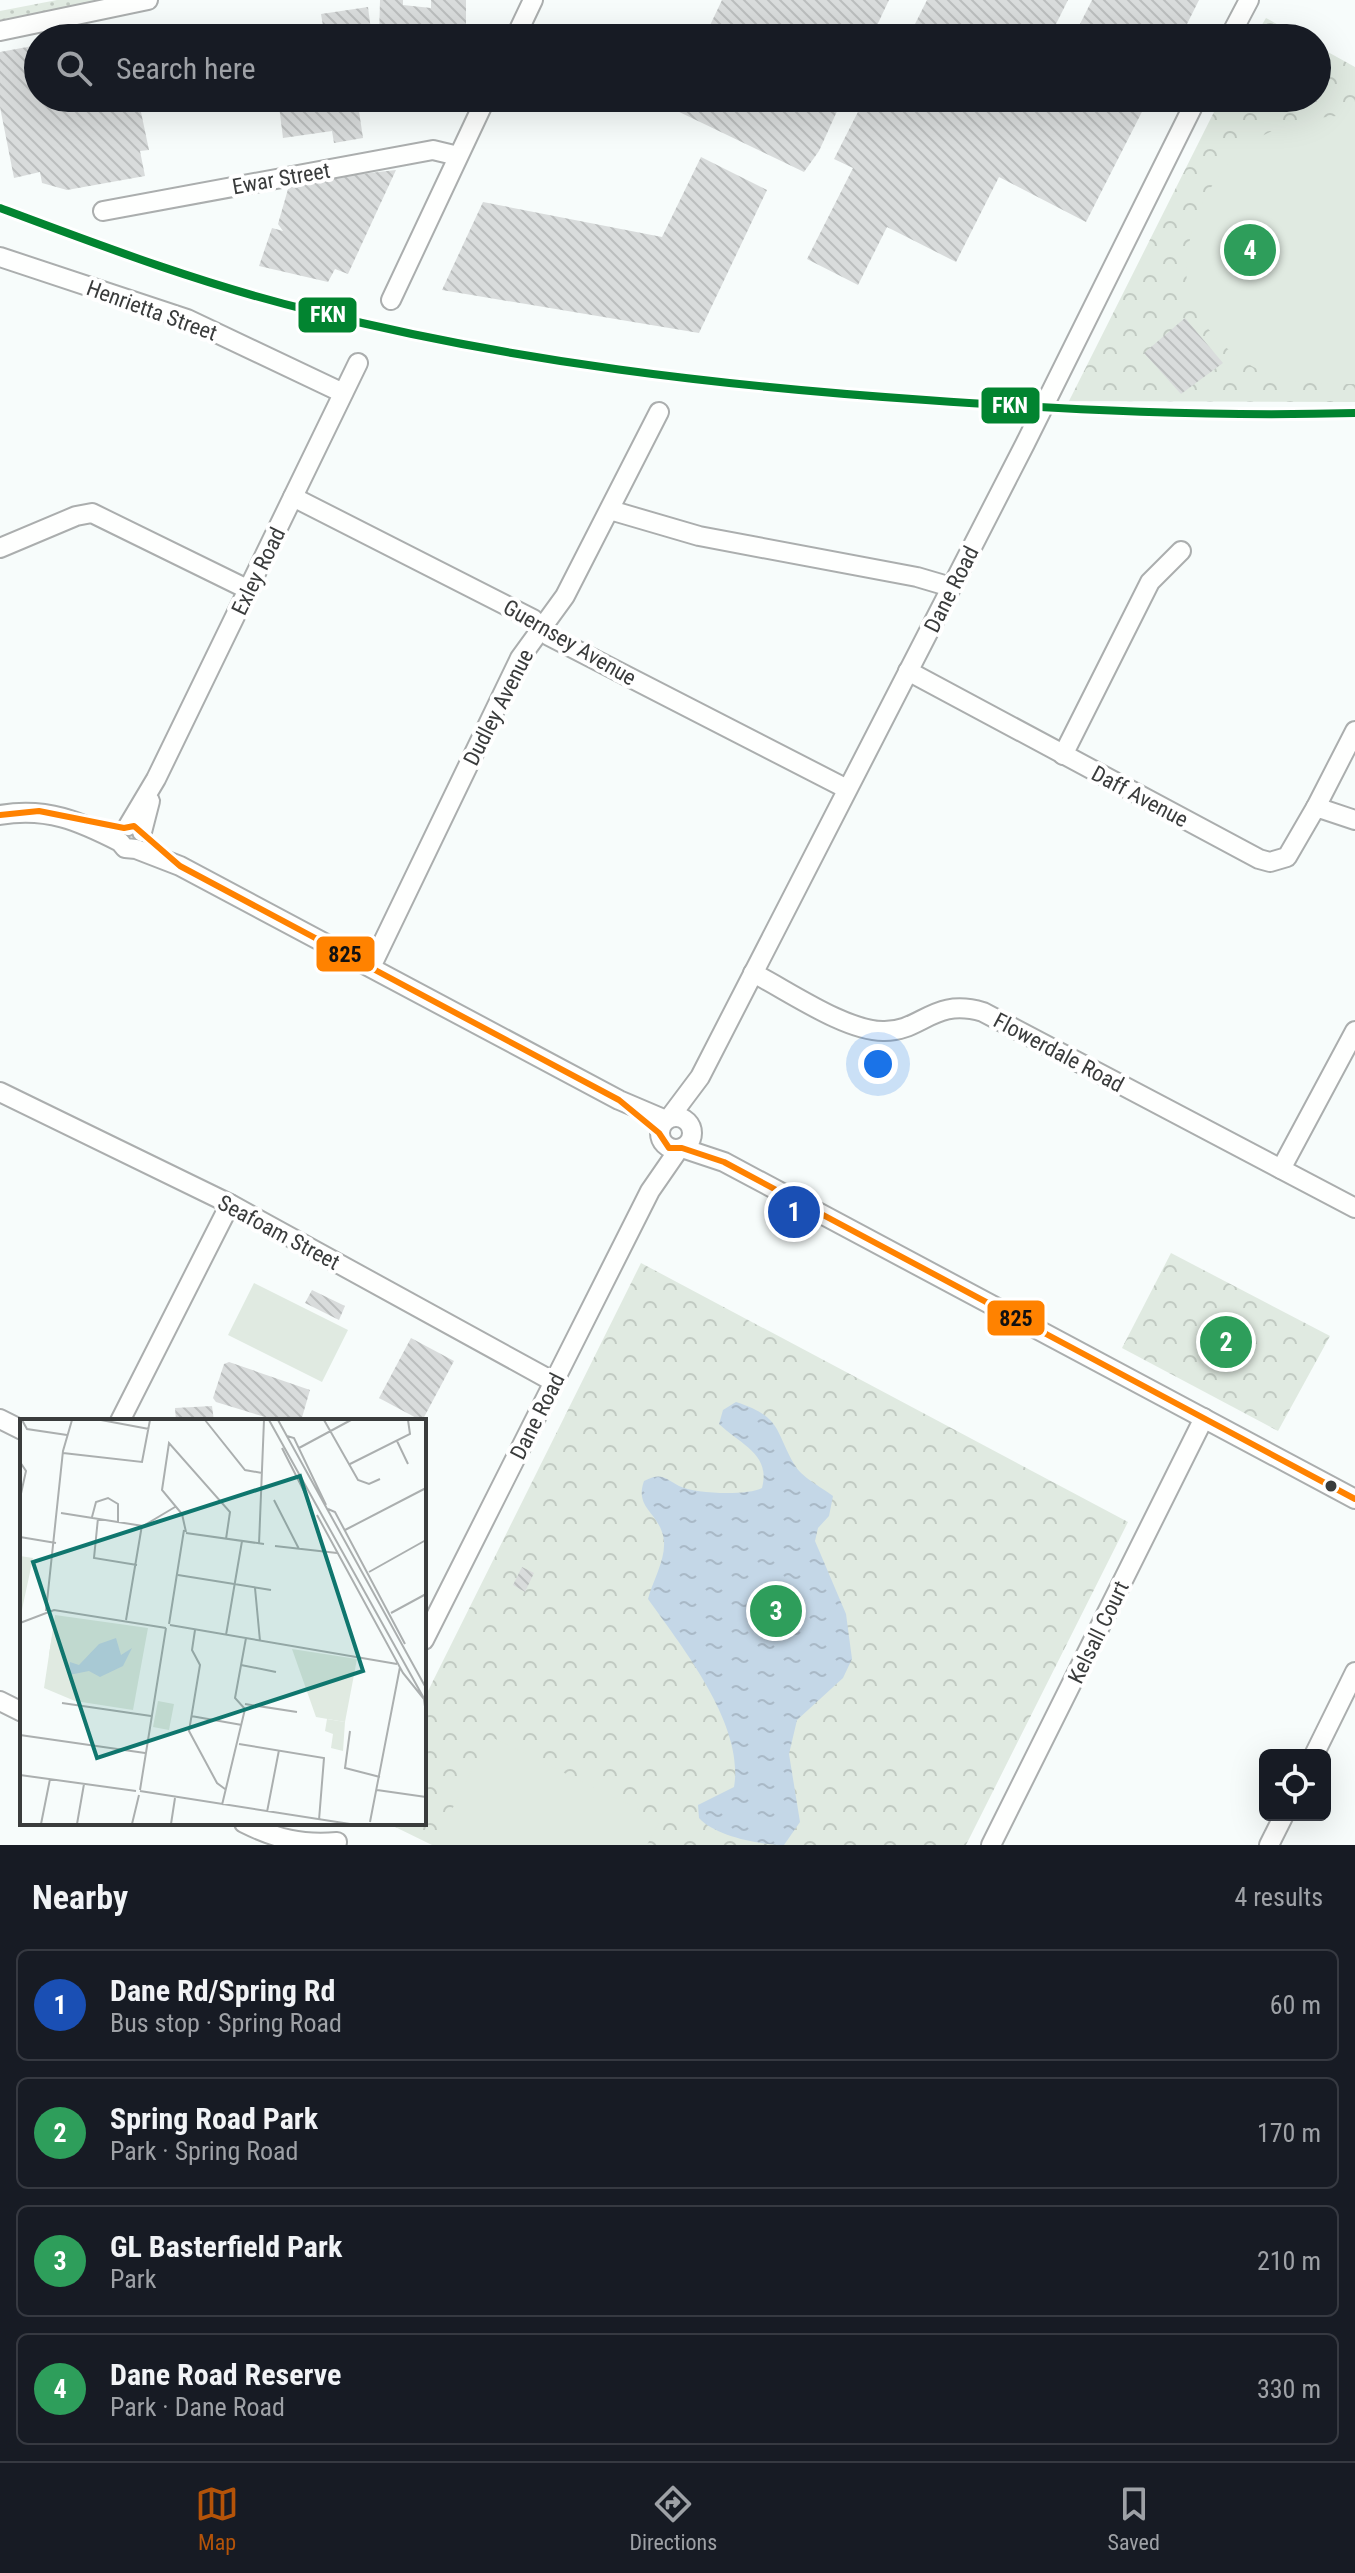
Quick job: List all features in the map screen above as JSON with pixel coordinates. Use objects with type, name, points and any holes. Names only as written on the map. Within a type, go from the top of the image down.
[{"type":"street","points":[[33,24],[148,0]]},
{"type":"street","points":[[522,24],[533,0]]},
{"type":"street","points":[[1236,24],[1249,0]]},
{"type":"street","points":[[0,31],[24,26]]},
{"type":"street","points":[[391,300],[479,112]]},
{"type":"street","name":"Dane Road","points":[[426,1636],[650,1191],[700,1077],[1025,444],[1190,112]]},
{"type":"street","name":"Ewar Street","points":[[103,211],[433,150],[458,156]]},
{"type":"street","name":"Henrietta Street","points":[[0,257],[187,319],[343,393]]},
{"type":"street","name":"Exley Road","points":[[132,836],[156,779],[358,363]]},
{"type":"street","name":"Dudley Avenue","points":[[371,967],[520,658],[565,596],[659,412]]},
{"type":"street","name":"Guernsey Avenue","points":[[293,497],[533,619],[549,636],[847,789]]},
{"type":"street","points":[[610,510],[671,530],[917,577],[951,587]]},
{"type":"street","points":[[0,548],[76,516],[92,513],[249,590]]},
{"type":"street","points":[[1063,755],[1150,582],[1181,551]]},
{"type":"street","name":"Daff Avenue","points":[[908,671],[1270,862],[1293,852],[1316,807]]},
{"type":"street","points":[[1355,731],[1316,807],[1355,820]]},
{"type":"street","points":[[0,815],[39,811],[132,836],[180,866],[619,1100],[724,1162],[1355,1499]]},
{"type":"street","name":"Flowerdale Road","points":[[753,973],[843,1019],[875,1030],[895,1030],[944,1009],[966,1008],[983,1012],[1355,1208]]},
{"type":"street","points":[[1281,1169],[1355,1031]]},
{"type":"street","name":"Seafoam Street","points":[[0,1092],[230,1204],[554,1382]]},
{"type":"street","points":[[121,1419],[230,1204]]},
{"type":"street","name":"Kelsall Court","points":[[991,1845],[1204,1418]]},
{"type":"street","points":[[0,1419],[20,1429]]},
{"type":"street","points":[[1317,1749],[1355,1672]]},
{"type":"street","points":[[0,1701],[20,1711]]},
{"type":"street","points":[[1269,1845],[1281,1821]]},
{"type":"street","points":[[248,1825],[280,1842],[337,1844]]},
{"type":"green space","points":[[57,0],[105,0],[0,21],[0,11]]},
{"type":"green space","points":[[1266,18],[1277,24],[1262,24]]},
{"type":"green space","points":[[1331,54],[1355,67],[1355,402],[1069,401],[1214,112],[1331,112]]},
{"type":"green space","points":[[1355,115],[1355,384],[1281,379],[1235,355],[1203,323],[1190,297],[1187,283],[1189,243],[1213,184],[1239,153],[1255,140],[1278,128],[1304,121]]},
{"type":"green space","points":[[1171,1253],[1330,1336],[1278,1431],[1122,1348]]},
{"type":"green space","points":[[641,1263],[1128,1522],[966,1845],[432,1845],[391,1825],[426,1825],[426,1695]]},
{"type":"green space","points":[[254,1283],[348,1330],[322,1382],[228,1335]]},
{"type":"green space","points":[[489,1736],[660,1820],[647,1845],[434,1845]]},
{"type":"water","points":[[736,1402],[751,1407],[769,1419],[797,1469],[833,1496],[829,1516],[818,1528],[815,1541],[846,1614],[852,1659],[843,1678],[797,1720],[789,1754],[800,1822],[784,1845],[738,1838],[716,1830],[699,1818],[698,1805],[734,1787],[735,1763],[730,1738],[708,1688],[648,1599],[662,1557],[664,1540],[659,1525],[644,1503],[644,1481],[663,1477],[687,1489],[708,1492],[733,1493],[762,1488],[764,1476],[758,1458],[719,1424],[723,1410]]},
{"type":"building","points":[[380,0],[403,0],[403,5],[431,8],[431,0],[466,0],[466,24],[379,24]]},
{"type":"building","points":[[722,0],[889,0],[878,24],[711,24]]},
{"type":"building","points":[[927,0],[1068,0],[1056,24],[915,24]]},
{"type":"building","points":[[1092,0],[1199,0],[1187,24],[1080,24]]},
{"type":"building","points":[[368,7],[370,24],[323,24],[321,14]]},
{"type":"building","points":[[24,48],[24,112],[141,112],[149,150],[140,151],[145,176],[67,190],[42,183],[40,172],[14,178],[0,107],[0,52]]},
{"type":"building","points":[[280,112],[359,112],[363,138],[334,143],[332,131],[283,138]]},
{"type":"building","points":[[679,112],[837,112],[819,151],[804,172]]},
{"type":"building","points":[[858,112],[1142,112],[1086,222],[999,177],[956,262],[887,227],[858,285],[807,259],[853,168],[834,159]]},
{"type":"building","points":[[701,157],[767,190],[699,333],[442,290],[483,202],[662,237]]},
{"type":"building","points":[[396,170],[348,274],[335,269],[328,282],[259,266],[272,228],[283,231],[278,224],[290,182]]},
{"type":"building","points":[[1185,318],[1223,363],[1181,394],[1144,353]]},
{"type":"building","points":[[312,1290],[345,1306],[339,1320],[305,1303]]},
{"type":"building","points":[[411,1338],[454,1361],[423,1419],[379,1398]]},
{"type":"building","points":[[229,1362],[310,1390],[302,1419],[271,1419],[216,1402],[213,1398],[224,1364]]},
{"type":"building","points":[[212,1406],[214,1419],[176,1419],[175,1408]]},
{"type":"building","points":[[522,1567],[534,1573],[525,1592],[513,1585]]},
{"type":"transit line","name":"FKN","points":[[0,208],[156,265],[275,302],[391,330],[619,370],[772,387],[1033,407],[1140,412],[1355,413]]},
{"type":"transit line","name":"825","points":[[0,815],[39,811],[124,828],[134,826],[180,866],[619,1100],[659,1133],[669,1148],[682,1148],[724,1162],[1355,1499]]},
{"type":"place","name":"Dane Road Reserve","points":[[1250,250]]},
{"type":"place","name":"Dane Rd/Spring Rd","points":[[794,1212]]},
{"type":"place","name":"Spring Road Park","points":[[1226,1342]]},
{"type":"place","name":"GL Basterfield Park","points":[[776,1611]]}]
